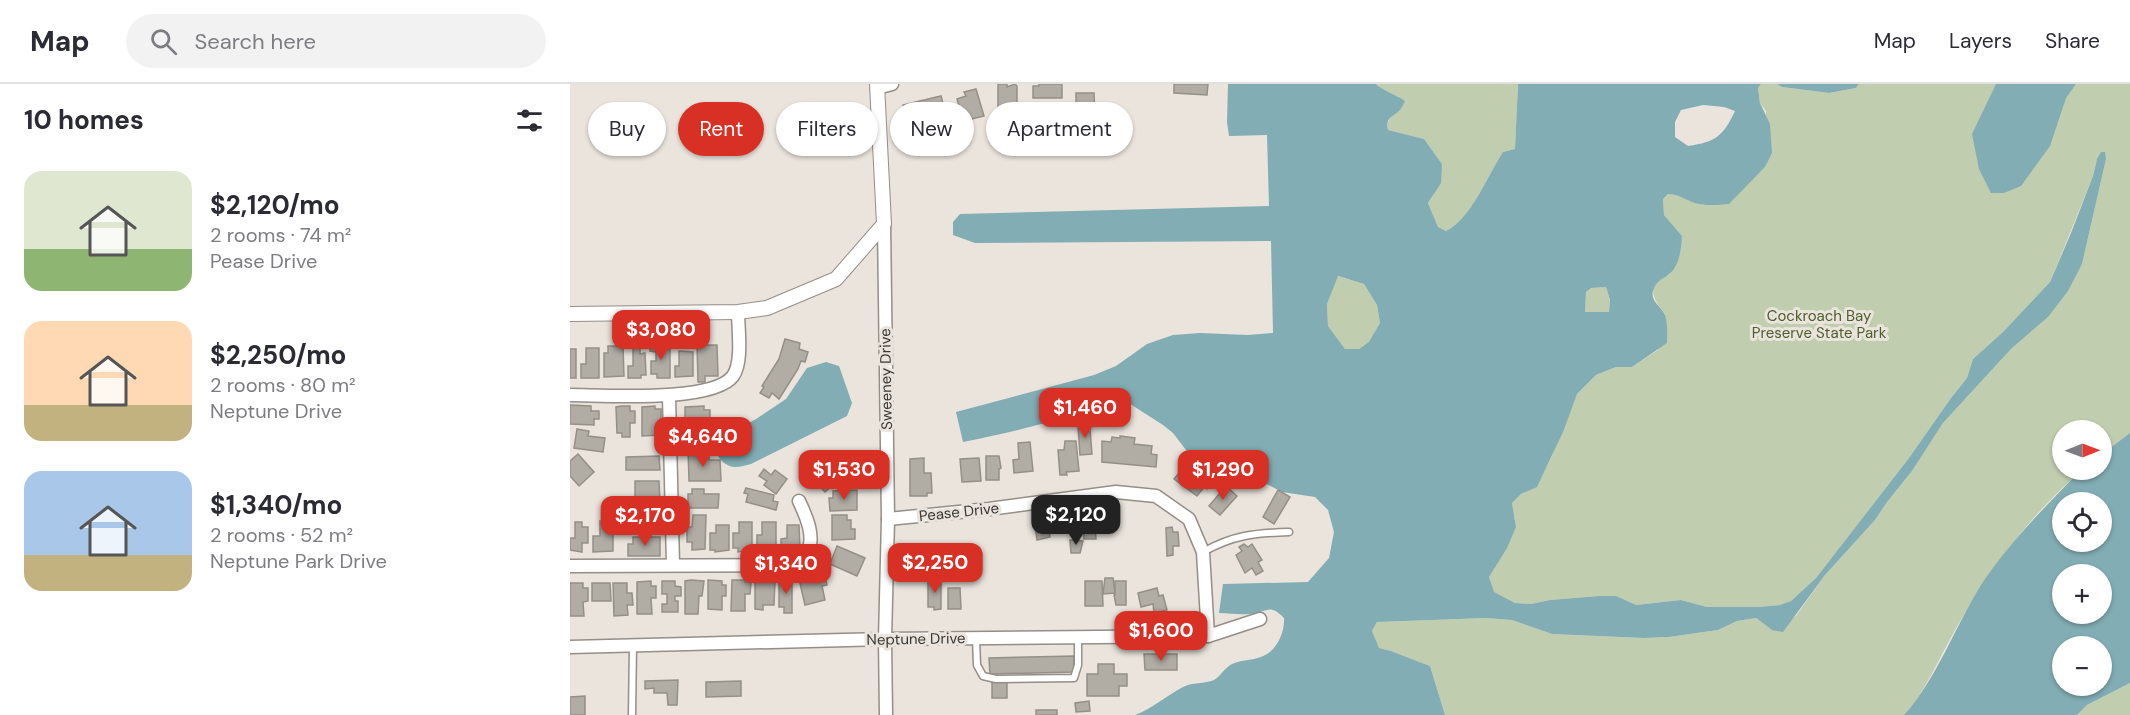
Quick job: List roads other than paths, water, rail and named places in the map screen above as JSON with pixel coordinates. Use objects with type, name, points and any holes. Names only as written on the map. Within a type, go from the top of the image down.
[{"type":"street","points":[[570,314],[738,312],[767,308],[836,279],[884,224],[878,86],[891,84]]},
{"type":"street","name":"Sweeney Drive","points":[[884,224],[888,519],[886,715]]},
{"type":"street","points":[[570,395],[669,396],[718,387],[732,377],[739,348],[738,312]]},
{"type":"street","points":[[669,396],[673,565]]},
{"type":"street","name":"Pease Drive","points":[[888,519],[1116,492],[1156,496],[1189,519],[1203,552],[1208,636]]},
{"type":"street","points":[[570,566],[797,565],[808,554],[810,539],[808,522],[799,501]]},
{"type":"street","name":"Neptune Drive","points":[[570,647],[885,639],[1208,636],[1260,619]]},
{"type":"lane","points":[[1203,552],[1222,541],[1236,537],[1256,533],[1288,532]]},
{"type":"lane","points":[[976,638],[977,664],[984,676],[996,679],[1015,679],[1074,678],[1078,665],[1078,637]]},
{"type":"lane","points":[[633,645],[633,715]]},
{"type":"water","points":[[1228,84],[1376,84],[1405,101],[1400,110],[1390,118],[1388,130],[1424,139],[1442,164],[1441,183],[1428,203],[1438,227],[1446,231],[1455,225],[1471,207],[1503,152],[1515,149],[1518,84],[1761,84],[1758,88],[1760,103],[1770,124],[1772,153],[1765,167],[1729,204],[1699,204],[1668,194],[1663,199],[1664,215],[1682,236],[1675,267],[1657,283],[1653,291],[1653,298],[1666,318],[1667,343],[1632,367],[1616,367],[1596,375],[1577,394],[1563,432],[1537,487],[1521,494],[1512,503],[1516,527],[1507,548],[1489,577],[1494,592],[1515,603],[1531,604],[1599,596],[1616,596],[1636,605],[1681,600],[1707,607],[1759,607],[1780,605],[1791,601],[1816,578],[1909,458],[1967,378],[1973,359],[2003,332],[2050,282],[2101,152],[2105,152],[2106,159],[2082,264],[2068,291],[2048,317],[2011,349],[1943,423],[1912,471],[1875,520],[1825,575],[1783,632],[1772,630],[1756,618],[1737,621],[1718,630],[1644,638],[1552,634],[1512,620],[1486,618],[1377,622],[1372,631],[1379,648],[1430,666],[1445,715],[1135,715],[1183,687],[1214,680],[1232,664],[1263,656],[1274,648],[1282,633],[1284,618],[1271,609],[1249,614],[1219,613],[1223,584],[1308,582],[1329,558],[1334,532],[1328,510],[1315,497],[1282,492],[1210,457],[1186,450],[1173,433],[1163,425],[1124,400],[1113,397],[1059,419],[963,442],[956,412],[1094,375],[1116,366],[1147,344],[1173,335],[1273,333],[1271,241],[975,243],[953,235],[953,222],[960,214],[1269,206],[1267,135],[1229,136]],"holes":[[[1703,105],[1724,107],[1735,111],[1727,126],[1712,140],[1688,146],[1675,137],[1675,122],[1681,110]],[[1338,276],[1364,284],[1377,305],[1380,323],[1369,342],[1359,349],[1345,349],[1328,326],[1327,304]],[[1606,287],[1610,300],[1609,312],[1585,312],[1586,292],[1591,288]]]},
{"type":"water","points":[[1777,84],[1859,84],[1856,88],[1829,93],[1782,87]]},
{"type":"water","points":[[1996,84],[2076,84],[2066,98],[2050,146],[2021,186],[2004,193],[1991,193],[1979,169],[1972,134]]},
{"type":"water","points":[[826,362],[839,366],[852,403],[847,416],[751,464],[735,467],[722,461],[717,454],[716,441],[786,399],[807,368]]},
{"type":"water","points":[[2130,433],[2130,683],[2112,692],[2112,636],[2052,636],[2052,696],[2105,696],[2087,705],[2077,715],[1904,715],[1926,685],[1981,585],[2003,555],[2052,500],[2052,552],[2112,552],[2112,492],[2060,492],[2071,480],[2112,480],[2112,446]]},
{"type":"park label","name":"Cockroach Bay Preserve State Park","points":[[1819,324]]}]
